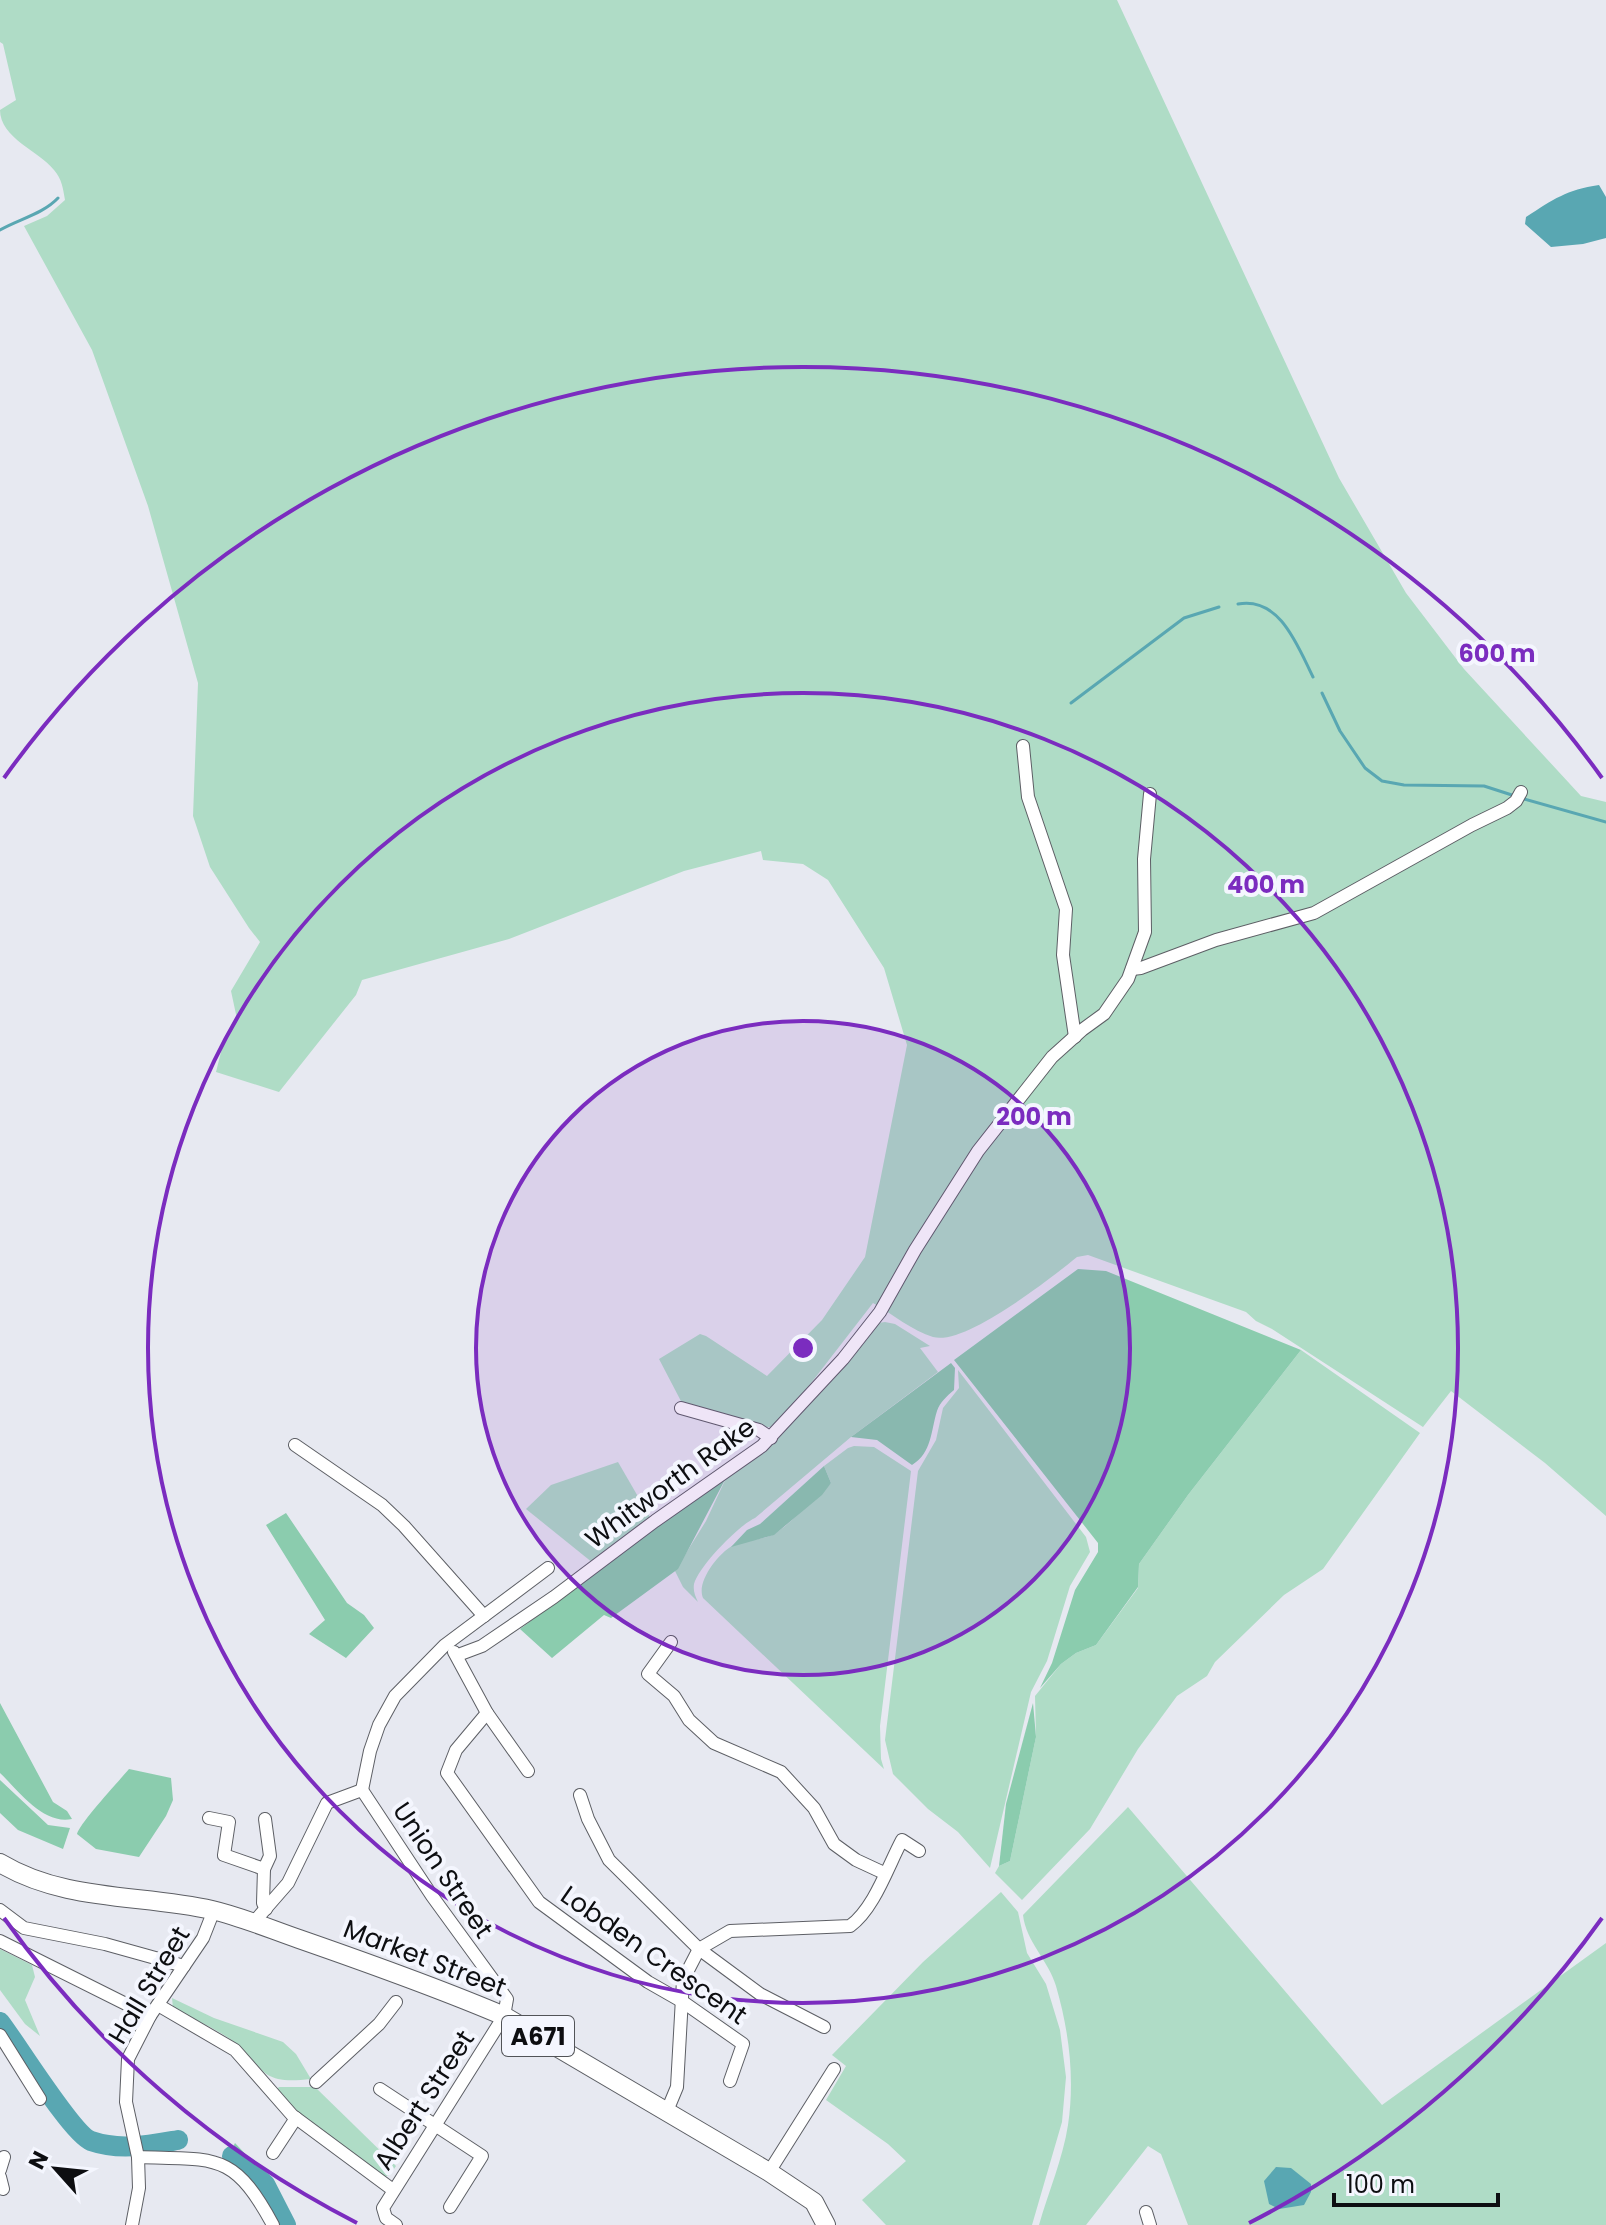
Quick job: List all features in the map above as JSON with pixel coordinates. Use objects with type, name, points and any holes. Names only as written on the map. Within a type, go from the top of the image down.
[{"type":"main road","name":"Market Street","points":[[0,1863],[29,1877],[67,1889],[260,1915],[504,2016],[769,2172],[814,2202],[826,2225]]},
{"type":"street","points":[[1023,746],[1028,797],[1066,909],[1063,955],[1075,1037]]},
{"type":"street","points":[[1132,969],[1237,933],[1314,913],[1507,808],[1521,792]]},
{"type":"street","name":"Whitworth Rake","points":[[458,1655],[482,1646],[554,1597],[771,1438],[843,1359],[880,1312],[978,1151],[1052,1057],[1104,1014],[1132,969],[1145,932],[1144,859],[1150,794]]},
{"type":"street","points":[[681,1408],[759,1430],[771,1438]]},
{"type":"street","points":[[295,1445],[382,1505],[484,1616]]},
{"type":"street","points":[[260,1915],[288,1883],[327,1803],[362,1790],[370,1751],[385,1711],[395,1696],[445,1645],[548,1568]]},
{"type":"street","points":[[671,1642],[648,1674],[674,1696],[689,1720],[714,1743],[781,1772],[814,1808],[834,1844],[856,1860],[884,1873]]},
{"type":"street","points":[[445,1645],[458,1655],[487,1713],[528,1771]]},
{"type":"street","name":"Lobden Crescent","points":[[487,1713],[456,1750],[447,1773],[539,1902],[648,1982],[743,2044],[730,2081]]},
{"type":"street","name":"Union Street","points":[[362,1790],[432,1896],[507,1999],[504,2016]]},
{"type":"street","points":[[580,1795],[588,1819],[609,1860],[699,1949],[760,1994],[824,2027]]},
{"type":"street","points":[[209,1818],[229,1822],[224,1855],[264,1869]]},
{"type":"street","points":[[260,1915],[264,1869],[270,1856],[265,1819]]},
{"type":"street","points":[[667,2111],[677,2087],[683,1980],[699,1949],[730,1931],[850,1926],[861,1918],[902,1840],[919,1851]]},
{"type":"street","points":[[0,1910],[24,1928],[105,1944],[184,1966]]},
{"type":"street","name":"Hall Street","points":[[132,2225],[139,2188],[138,2154],[126,2102],[128,2059],[154,2010],[203,1938],[214,1910]]},
{"type":"street","points":[[0,1941],[235,2050],[296,2118],[393,2190]]},
{"type":"street","points":[[316,2082],[379,2024],[396,2002]]},
{"type":"street","name":"Albert Street","points":[[396,2225],[386,2218],[383,2208],[504,2016]]},
{"type":"street","points":[[0,2035],[40,2099]]},
{"type":"street","points":[[769,2172],[834,2069]]},
{"type":"street","points":[[380,2089],[482,2156],[450,2207]]},
{"type":"street","points":[[273,2153],[296,2118]]},
{"type":"street","points":[[138,2154],[207,2160],[231,2168],[258,2198],[273,2225]]},
{"type":"street","points":[[0,2170],[4,2157]]},
{"type":"green space","points":[[0,0],[1117,0],[1339,478],[1406,593],[1464,669],[1581,796],[1606,802],[1606,1516],[1545,1463],[1451,1391],[1423,1427],[1246,1312],[1088,1255],[1077,1257],[986,1321],[947,1337],[925,1334],[873,1303],[777,1427],[761,1427],[683,1405],[659,1359],[700,1334],[767,1376],[822,1320],[865,1257],[907,1045],[884,968],[828,880],[803,864],[763,860],[761,851],[684,871],[509,939],[362,980],[356,995],[279,1092],[216,1072],[222,1048],[237,1019],[231,991],[260,942],[210,867],[193,816],[198,683],[148,506],[92,350],[24,226],[47,216],[65,200],[54,170],[13,136],[2,120],[0,110],[16,100],[0,42]]},
{"type":"green space","points":[[1078,1269],[1106,1271],[1301,1350],[1188,1495],[1139,1564],[1138,1587],[1096,1645],[1076,1653],[1061,1664],[1040,1688],[1052,1663],[1075,1590],[1098,1552],[1098,1543],[954,1360]]},
{"type":"green space","points":[[878,1323],[895,1324],[930,1346],[920,1348],[938,1372],[851,1437],[730,1537],[697,1576],[694,1589],[698,1602],[683,1587],[675,1571],[706,1521],[728,1474]]},
{"type":"green space","points":[[1301,1350],[1420,1433],[1323,1569],[1284,1595],[1215,1662],[1207,1676],[1177,1696],[1138,1749],[1090,1829],[1022,1900],[995,1873],[999,1866],[1010,1861],[1036,1737],[1035,1696],[1061,1664],[1076,1653],[1096,1645],[1138,1588],[1139,1564],[1188,1495]]},
{"type":"green space","points":[[951,1363],[955,1368],[954,1390],[937,1411],[930,1441],[919,1460],[912,1465],[877,1440],[851,1437]]},
{"type":"green space","points":[[958,1370],[1086,1537],[1090,1552],[1070,1586],[1047,1661],[1031,1692],[990,1868],[958,1832],[928,1809],[893,1774],[885,1740],[918,1471],[936,1440],[943,1408],[959,1388]]},
{"type":"green space","points":[[854,1446],[874,1447],[911,1471],[880,1726],[884,1769],[703,1598],[702,1592],[705,1577],[726,1550],[774,1534],[788,1524],[831,1483],[824,1466]]},
{"type":"green space","points":[[618,1462],[651,1519],[593,1563],[526,1509],[551,1485]]},
{"type":"green space","points":[[824,1466],[831,1483],[822,1495],[774,1535],[731,1547],[747,1530],[760,1524]]},
{"type":"green space","points":[[728,1474],[678,1569],[611,1618],[604,1615],[552,1658],[520,1629]]},
{"type":"green space","points":[[286,1513],[347,1603],[364,1615],[374,1628],[346,1658],[309,1634],[325,1620],[266,1525]]},
{"type":"green space","points":[[0,1703],[53,1802],[67,1811],[72,1819],[51,1817],[41,1812],[0,1773]]},
{"type":"green space","points":[[1033,1703],[1036,1737],[1010,1861],[999,1866],[1006,1804]]},
{"type":"green space","points":[[129,1769],[171,1778],[173,1800],[139,1857],[96,1849],[77,1834]]},
{"type":"green space","points":[[0,1780],[48,1825],[70,1828],[63,1849],[18,1830],[0,1813]]},
{"type":"green space","points":[[1128,1807],[1382,2105],[1606,1943],[1606,2225],[1188,2225],[1161,2154],[1148,2146],[1086,2225],[1039,2225],[1066,2137],[1071,2072],[1056,1986],[1028,1934],[1023,1915]]},
{"type":"green space","points":[[1001,1892],[1018,1912],[1027,1953],[1046,1984],[1060,2030],[1066,2077],[1062,2122],[1032,2225],[886,2225],[862,2200],[906,2161],[888,2144],[826,2100],[846,2066],[832,2055],[923,1962]]},
{"type":"green space","points":[[0,1949],[32,1965],[35,1977],[25,2000],[40,2036],[25,2024],[0,1990]]},
{"type":"green space","points":[[172,1998],[214,2018],[283,2042],[296,2054],[311,2079],[270,2076],[230,2039],[173,2008]]},
{"type":"green space","points":[[279,2087],[315,2087],[396,2166],[390,2175],[384,2177],[305,2120],[276,2090]]},
{"type":"green space","points":[[235,2143],[270,2180],[295,2225],[290,2225],[268,2184],[231,2151]]},
{"type":"water","points":[[1599,185],[1606,197],[1606,238],[1551,247],[1525,224],[1526,217],[1553,200]]},
{"type":"water","points":[[1276,2167],[1291,2168],[1311,2184],[1311,2192],[1304,2205],[1279,2209],[1269,2204],[1264,2181]]},
{"type":"waterway","points":[[0,230],[38,212],[58,198]]},
{"type":"waterway","points":[[1238,604],[1253,604],[1276,616],[1294,639],[1313,677]]},
{"type":"waterway","points":[[1071,703],[1184,618],[1219,607]]},
{"type":"waterway","points":[[1322,693],[1340,731],[1365,768],[1382,781],[1404,785],[1484,786],[1515,796]]},
{"type":"waterway","points":[[1524,799],[1606,822]]},
{"type":"waterway","points":[[0,2022],[58,2106],[82,2135],[91,2141],[124,2146],[178,2140]]},
{"type":"waterway","points":[[232,2156],[265,2184],[286,2225]]}]
